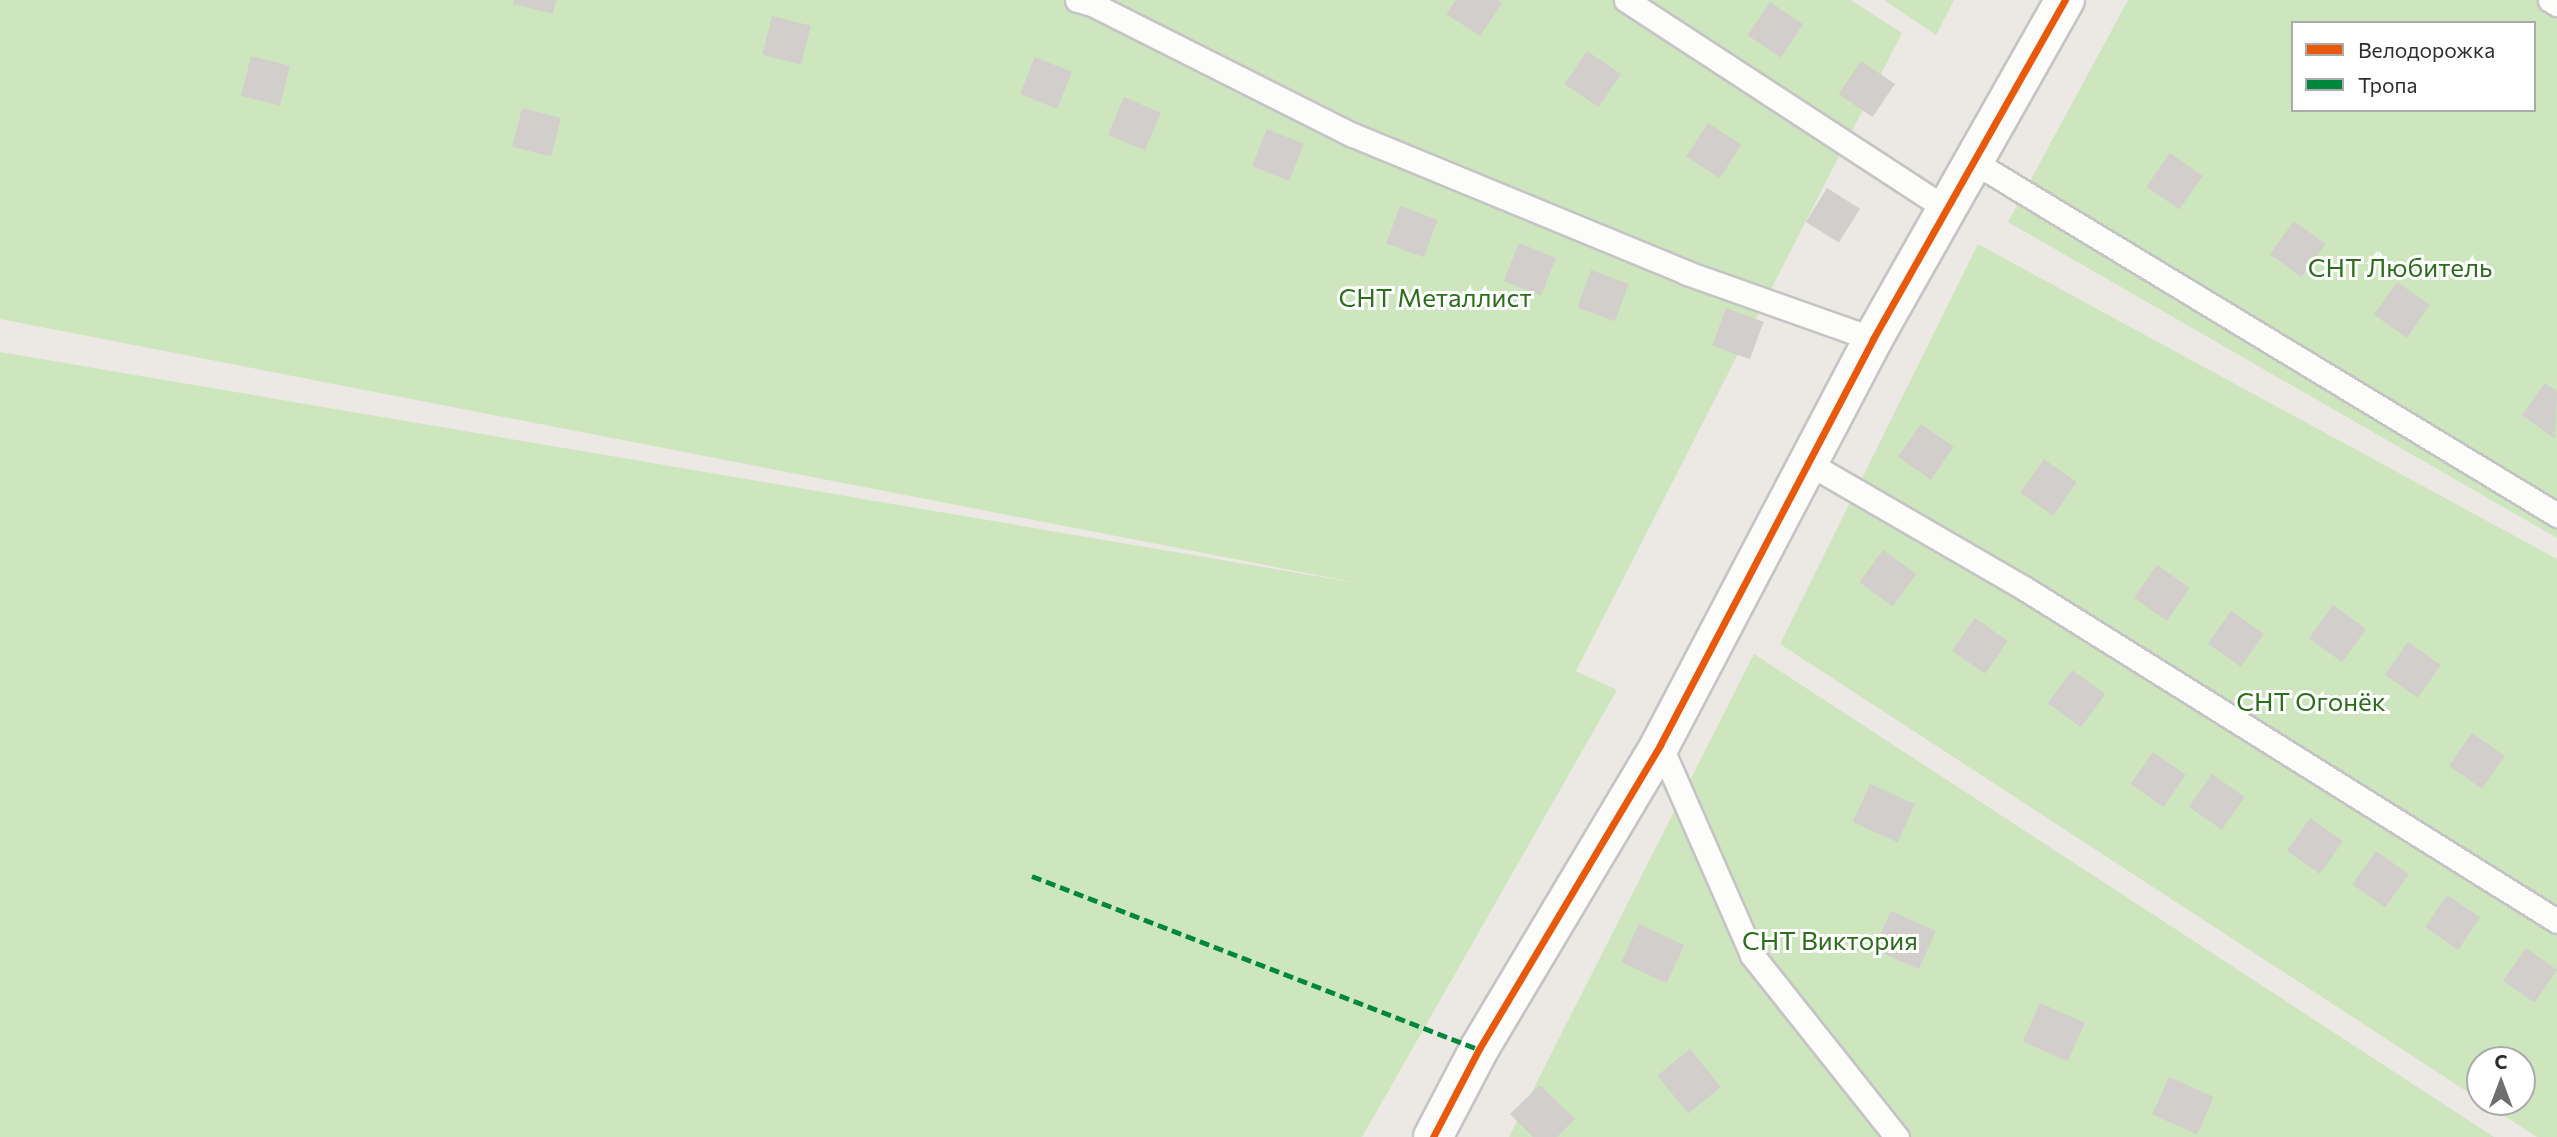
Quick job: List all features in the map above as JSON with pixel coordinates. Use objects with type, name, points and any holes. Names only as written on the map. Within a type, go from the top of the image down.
[{"type":"street","points":[[1433,1137],[1479,1049],[1660,745],[1810,464],[1873,339],[2065,0]]},
{"type":"lane","points":[[1076,0],[1092,5],[1353,135],[1687,273],[1873,339]]},
{"type":"lane","points":[[1626,0],[1946,209]]},
{"type":"lane","points":[[2550,0],[2557,4]]},
{"type":"lane","points":[[1974,162],[2557,515]]},
{"type":"lane","points":[[1810,464],[2024,588],[2557,921]]},
{"type":"lane","points":[[1660,745],[1752,955],[1898,1137]]},
{"type":"green space","name":"СНТ Металлист","points":[[0,0],[1851,0],[1902,33],[1576,671],[1617,690],[1362,1137],[0,1137],[0,352],[1363,584],[0,319]]},
{"type":"green space","points":[[1884,0],[1954,0],[1936,35]]},
{"type":"green space","name":"СНТ Любитель","points":[[2128,0],[2557,0],[2557,538],[2008,222]]},
{"type":"green space","name":"СНТ Огонёк","points":[[1978,244],[2557,559],[2557,1137],[2537,1137],[2505,1116],[2536,1116],[2536,1046],[2466,1046],[2466,1091],[1780,644]]},
{"type":"green space","name":"СНТ Виктория","points":[[1754,654],[2494,1137],[1509,1137]]},
{"type":"building","points":[[514,0],[556,0],[553,14],[513,4]]},
{"type":"building","points":[[1456,0],[1497,0],[1502,3],[1480,36],[1446,14]]},
{"type":"building","points":[[1770,2],[1803,24],[1781,58],[1748,35]]},
{"type":"building","points":[[772,16],[811,26],[801,64],[762,55]]},
{"type":"building","points":[[1587,51],[1621,74],[1599,107],[1565,84]]},
{"type":"building","points":[[251,56],[290,66],[280,105],[241,96]]},
{"type":"building","points":[[1035,57],[1072,72],[1057,109],[1020,94]]},
{"type":"building","points":[[1861,61],[1895,84],[1873,117],[1839,94]]},
{"type":"building","points":[[1124,97],[1161,113],[1145,150],[1108,135]]},
{"type":"building","points":[[522,108],[561,118],[551,156],[512,147]]},
{"type":"building","points":[[1708,123],[1742,145],[1720,178],[1686,157]]},
{"type":"building","points":[[1267,129],[1304,144],[1289,181],[1252,166]]},
{"type":"building","points":[[2170,153],[2203,176],[2179,210],[2146,187]]},
{"type":"building","points":[[1827,188],[1860,209],[1839,243],[1806,222]]},
{"type":"building","points":[[1400,206],[1438,220],[1424,257],[1386,244]]},
{"type":"building","points":[[2294,221],[2326,244],[2301,277],[2270,254]]},
{"type":"building","points":[[1519,243],[1556,258],[1541,296],[1504,281]]},
{"type":"building","points":[[1591,270],[1629,284],[1615,321],[1577,308]]},
{"type":"building","points":[[2397,282],[2430,305],[2407,338],[2374,315]]},
{"type":"building","points":[[1726,308],[1764,322],[1750,359],[1712,346]]},
{"type":"building","points":[[2545,383],[2557,391],[2555,439],[2522,415]]},
{"type":"building","points":[[1921,424],[1954,447],[1931,480],[1898,457]]},
{"type":"building","points":[[2044,459],[2077,482],[2053,516],[2020,493]]},
{"type":"building","points":[[1883,550],[1916,574],[1893,606],[1859,582]]},
{"type":"building","points":[[2157,565],[2190,588],[2167,621],[2134,598]]},
{"type":"building","points":[[2333,605],[2366,629],[2342,662],[2309,638]]},
{"type":"building","points":[[2231,611],[2264,634],[2241,667],[2208,644]]},
{"type":"building","points":[[1975,618],[2008,641],[1985,674],[1952,651]]},
{"type":"building","points":[[2408,642],[2441,665],[2418,698],[2385,675]]},
{"type":"building","points":[[2072,670],[2105,694],[2081,727],[2048,703]]},
{"type":"building","points":[[2472,733],[2505,756],[2482,789],[2449,766]]},
{"type":"building","points":[[2153,752],[2186,775],[2163,807],[2131,784]]},
{"type":"building","points":[[2212,774],[2245,797],[2222,830],[2189,807]]},
{"type":"building","points":[[1870,784],[1915,804],[1898,842],[1853,822]]},
{"type":"building","points":[[2310,818],[2343,841],[2320,874],[2287,851]]},
{"type":"building","points":[[2376,851],[2409,874],[2385,908],[2352,885]]},
{"type":"building","points":[[2447,895],[2480,917],[2458,950],[2425,927]]},
{"type":"building","points":[[1891,911],[1936,931],[1919,969],[1874,949]]},
{"type":"building","points":[[1639,924],[1684,945],[1667,983],[1621,962]]},
{"type":"building","points":[[2526,948],[2557,970],[2534,1003],[2503,981]]},
{"type":"building","points":[[2040,1003],[2085,1023],[2068,1061],[2023,1041]]},
{"type":"building","points":[[1690,1049],[1721,1087],[1688,1114],[1657,1075]]},
{"type":"building","points":[[2169,1077],[2214,1097],[2197,1134],[2152,1114]]},
{"type":"building","points":[[1540,1085],[1575,1119],[1557,1137],[1533,1137],[1510,1114]]},
{"type":"marked path","points":[[1032,876],[1479,1049]]},
{"type":"cycle path","points":[[1433,1137],[1479,1049],[1660,745],[1873,339],[2065,0]]}]
